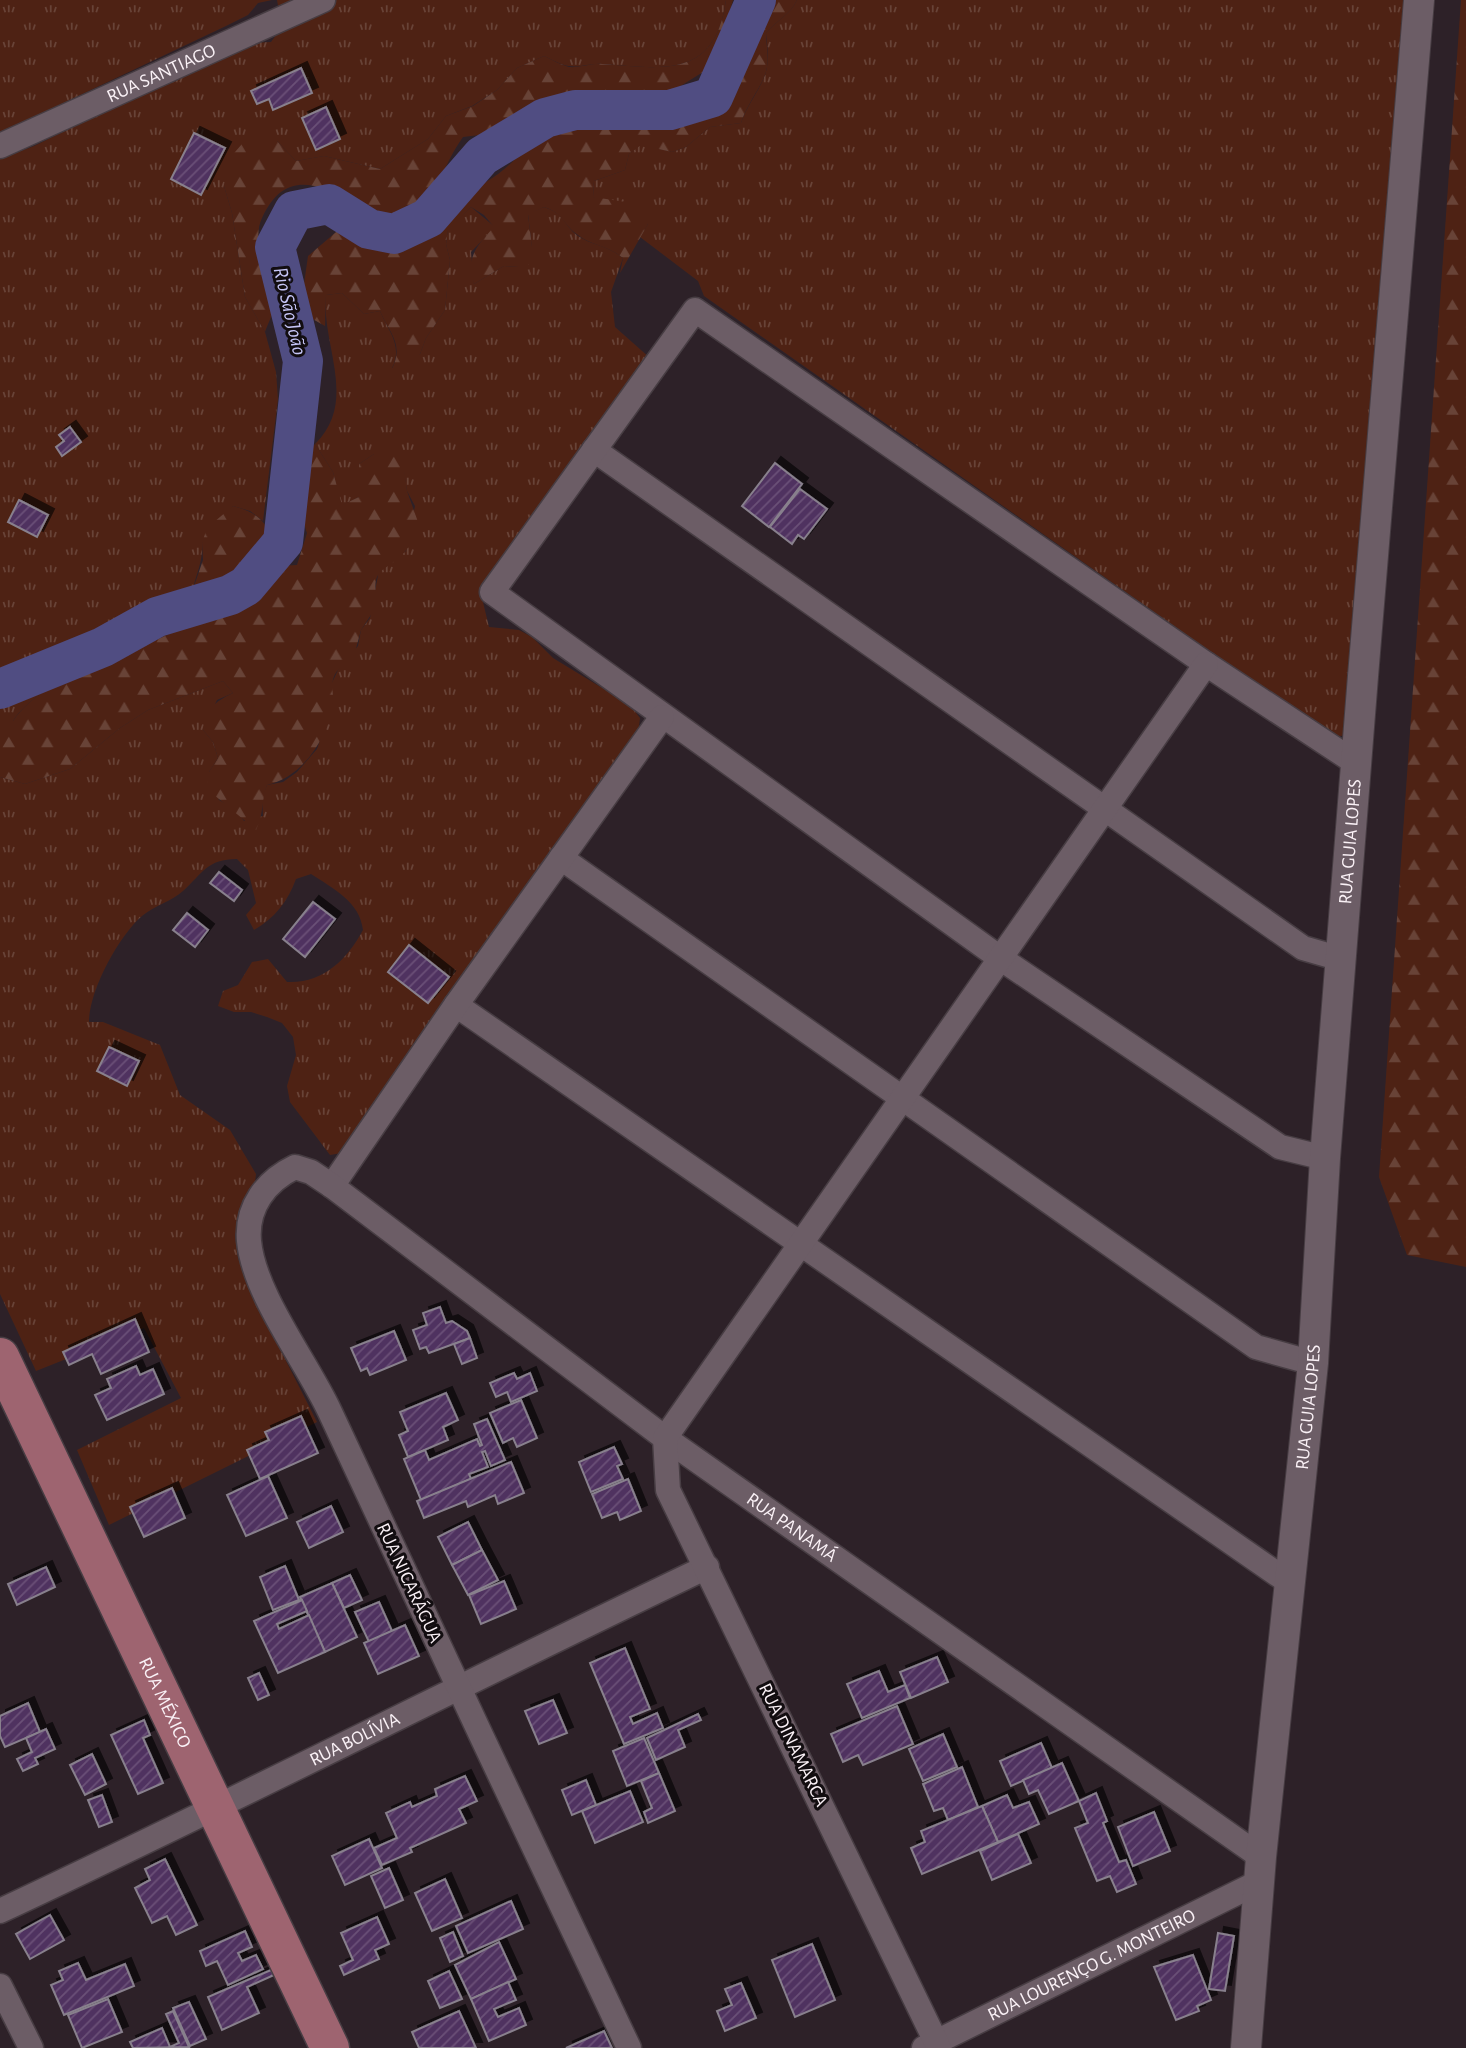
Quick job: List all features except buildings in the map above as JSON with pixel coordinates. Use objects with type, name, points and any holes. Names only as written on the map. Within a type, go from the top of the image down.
[{"type":"main road","name":"RUA MÉXICO","points":[[0,1357],[330,2048]]},
{"type":"street","name":"RUA SANTIAGO","points":[[0,146],[323,0]]},
{"type":"street","name":"RUA GUIA LOPES","points":[[1246,2048],[1260,1870],[1313,1363],[1325,1158],[1419,0]]},
{"type":"street","points":[[1325,1158],[1280,1147],[1000,958],[492,592],[695,310],[1206,664],[1356,763]]},
{"type":"street","points":[[594,450],[1303,948],[1341,958]]},
{"type":"street","points":[[665,1438],[1206,664]]},
{"type":"street","points":[[332,1186],[456,1005],[662,717]]},
{"type":"street","points":[[561,858],[1256,1347],[1313,1363]]},
{"type":"street","points":[[456,1005],[1290,1583]]},
{"type":"street","name":"RUA NICARÁGUA","points":[[332,1186],[311,1172],[295,1167],[274,1177],[249,1220],[249,1244],[267,1299],[327,1406],[629,2048]]},
{"type":"street","name":"RUA PANAMÁ","points":[[332,1186],[665,1438],[1260,1870]]},
{"type":"street","name":"RUA DINAMARCA","points":[[665,1438],[668,1490],[933,2046]]},
{"type":"street","name":"RUA BOLÍVIA","points":[[0,1911],[216,1810],[457,1687],[707,1567]]},
{"type":"street","name":"RUA LOURENÇO G. MONTEIRO","points":[[933,2046],[1260,1870]]},
{"type":"street","points":[[0,1986],[31,2048]]},
{"type":"green space","points":[[0,0],[272,0],[258,3],[248,15],[0,133]]},
{"type":"green space","points":[[277,0],[726,0],[720,25],[711,44],[699,56],[684,63],[666,67],[598,64],[573,66],[544,56],[517,68],[497,90],[472,106],[446,116],[428,139],[380,169],[324,156],[296,161],[277,141],[224,186],[232,213],[245,297],[265,332],[276,372],[278,399],[263,521],[250,511],[233,506],[202,543],[201,561],[193,588],[193,622],[70,676],[28,704],[13,721],[0,721],[0,159],[34,146],[246,43],[271,42],[282,27]]},
{"type":"green space","points":[[726,0],[733,0],[718,50],[703,72],[655,100],[537,108],[488,134],[463,137],[434,187],[418,204],[406,211],[390,214],[371,210],[313,186],[294,186],[277,195],[262,218],[258,238],[274,302],[265,332],[245,297],[232,213],[224,186],[229,159],[248,137],[277,141],[296,161],[324,156],[380,169],[428,139],[446,116],[473,106],[497,90],[517,68],[544,56],[569,67],[598,64],[666,67],[699,56],[711,44],[720,25]]},
{"type":"green space","points":[[771,0],[797,0],[791,10],[766,33],[766,73],[741,123],[710,127],[686,147],[672,152],[641,145],[629,154],[625,170],[594,181],[593,197],[626,202],[642,208],[648,224],[620,273],[623,258],[583,238],[560,216],[544,207],[528,215],[534,263],[519,267],[504,266],[474,284],[471,266],[474,252],[494,227],[484,215],[471,207],[448,230],[446,244],[450,260],[445,310],[426,338],[420,354],[408,365],[392,369],[397,353],[396,346],[380,311],[364,314],[342,293],[326,295],[325,326],[300,312],[308,256],[342,227],[400,247],[428,240],[442,214],[456,196],[499,173],[555,125],[587,116],[670,123],[702,117],[717,109],[730,94],[750,39]]},
{"type":"green space","points":[[797,0],[1406,0],[1348,735],[1332,737],[704,296],[698,281],[640,237],[648,224],[593,197],[594,181],[625,170],[629,154],[641,144],[672,152],[686,147],[710,127],[741,123],[766,73],[766,33],[791,10]]},
{"type":"green space","points":[[1461,0],[1466,0],[1466,1267],[1407,1255],[1379,1177]]},
{"type":"green space","points":[[471,207],[495,227],[471,252],[474,284],[504,266],[519,267],[532,248],[528,214],[544,207],[561,217],[578,236],[623,258],[611,292],[615,327],[650,358],[481,594],[489,627],[519,630],[532,637],[553,658],[630,705],[640,718],[638,734],[347,1152],[330,1155],[290,1102],[287,1086],[296,1055],[293,1037],[282,1023],[251,1012],[234,1012],[218,1006],[223,991],[238,985],[252,962],[268,959],[287,982],[311,979],[332,968],[349,951],[363,930],[357,912],[344,897],[311,874],[296,879],[280,908],[254,930],[246,915],[256,903],[248,870],[237,859],[219,861],[201,873],[179,895],[142,916],[124,937],[99,980],[89,1022],[103,1022],[160,1045],[180,1095],[230,1130],[256,1174],[254,1190],[235,1235],[238,1258],[249,1288],[317,1422],[109,1525],[77,1450],[181,1398],[144,1328],[36,1371],[0,1294],[0,777],[25,784],[70,769],[120,728],[148,710],[223,681],[233,693],[217,700],[203,730],[213,742],[218,758],[209,772],[219,800],[235,809],[244,821],[263,816],[262,798],[267,785],[283,782],[297,772],[317,749],[333,701],[331,685],[338,670],[358,646],[361,630],[370,618],[379,570],[406,551],[415,506],[407,491],[402,459],[374,454],[359,464],[359,497],[341,506],[333,472],[315,444],[328,427],[335,410],[335,372],[328,333],[326,295],[342,293],[364,314],[380,311],[395,346],[392,368],[420,354],[426,338],[445,310],[450,260],[446,244],[448,229]]},
{"type":"green space","points":[[315,444],[333,472],[342,505],[359,497],[359,464],[374,454],[389,449],[403,459],[407,491],[418,522],[407,549],[378,575],[378,604],[361,630],[352,663],[338,670],[335,675],[330,717],[319,743],[292,774],[267,785],[256,830],[207,789],[209,772],[218,758],[213,742],[203,730],[212,707],[233,693],[223,681],[148,710],[120,728],[70,769],[25,784],[0,777],[0,721],[13,721],[28,704],[70,676],[193,622],[197,607],[192,592],[203,560],[202,543],[207,528],[233,506],[255,515],[267,527],[281,566],[297,565],[307,533],[300,494],[301,462],[304,454]]},
{"type":"waterway","name":"Rio São João","points":[[0,689],[103,647],[157,617],[230,595],[246,586],[283,542],[303,361],[275,247],[294,211],[329,204],[369,229],[394,234],[428,218],[482,156],[545,118],[575,110],[670,110],[713,97],[756,0]]}]
